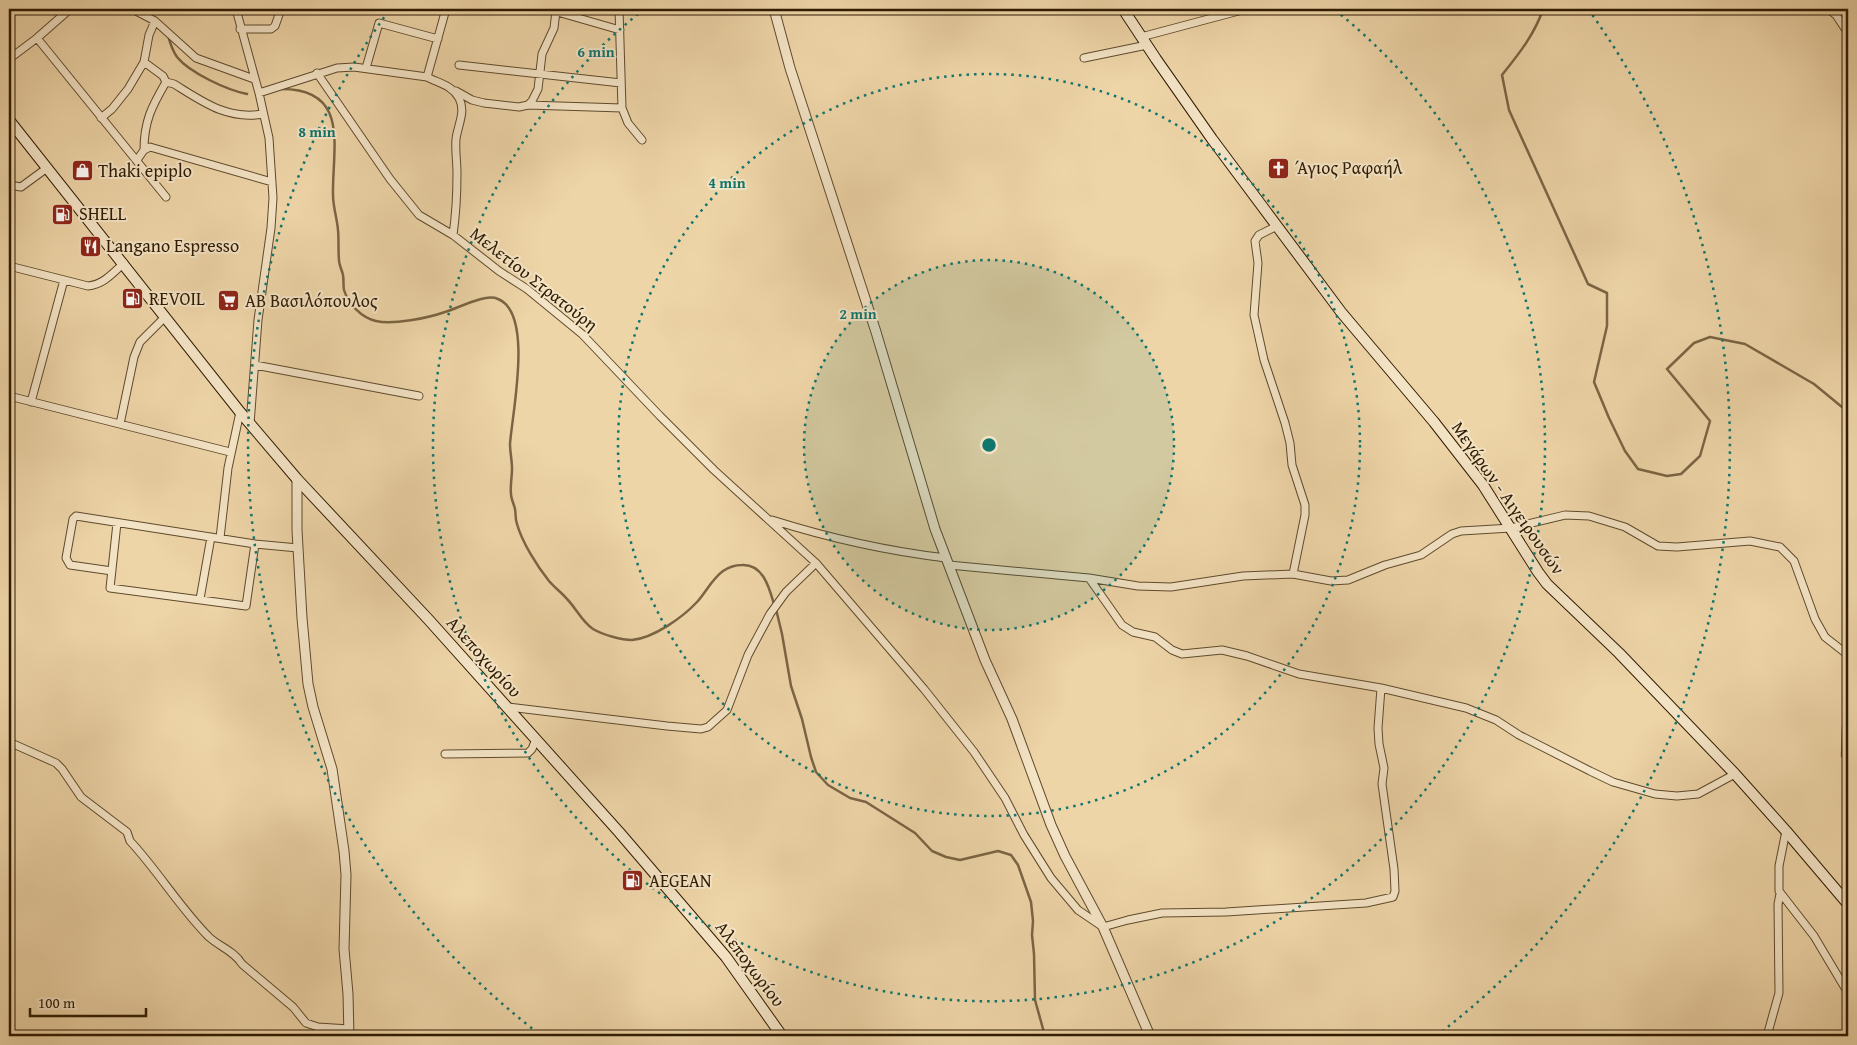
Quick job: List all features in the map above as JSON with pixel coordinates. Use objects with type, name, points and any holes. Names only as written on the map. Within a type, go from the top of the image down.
[{"type":"main road","name":"Μεγάρων - Αιγειρουσών","points":[[1122,9],[1212,138],[1364,341],[1455,447],[1483,485],[1547,584],[1619,653],[1735,774],[1848,904]]},
{"type":"main road","points":[[9,120],[124,264]]},
{"type":"main road","name":"Αλεποχωρίου","points":[[124,264],[209,375],[297,479],[508,707],[726,957],[782,1036]]},
{"type":"street","points":[[9,59],[37,38],[70,9]]},
{"type":"street","points":[[132,9],[155,21],[196,58],[254,79]]},
{"type":"street","points":[[236,9],[269,138],[272,182],[273,214],[258,320],[250,424]]},
{"type":"street","points":[[240,29],[271,29],[275,26],[281,9]]},
{"type":"street","points":[[427,77],[446,9]]},
{"type":"street","points":[[547,9],[620,30]]},
{"type":"street","points":[[619,9],[622,108],[628,123],[642,140]]},
{"type":"street","points":[[774,9],[790,68],[876,332],[929,511],[985,660],[1012,719],[1051,825],[1065,856],[1103,927],[1150,1036]]},
{"type":"street","points":[[1084,58],[1246,9]]},
{"type":"street","points":[[1828,9],[1836,15],[1848,33]]},
{"type":"street","points":[[528,105],[538,88],[542,54],[554,28],[556,11]]},
{"type":"street","points":[[102,118],[128,89],[144,62],[155,21]]},
{"type":"street","points":[[366,68],[379,23],[438,39]]},
{"type":"street","points":[[37,38],[166,197]]},
{"type":"street","points":[[144,62],[163,76],[166,82],[174,84],[223,111],[242,116],[263,114]]},
{"type":"street","points":[[458,65],[621,83]]},
{"type":"street","points":[[259,93],[317,73],[336,68],[354,67],[427,77],[472,100],[484,103],[518,107],[528,105],[622,108]]},
{"type":"street","name":"Μελετίου Στρατούρη","points":[[317,73],[384,171],[414,210],[453,235],[499,271],[527,288],[582,334],[714,470],[816,564],[924,688],[974,752],[1005,798],[1024,836],[1051,878],[1078,910],[1103,927]]},
{"type":"street","points":[[137,160],[144,150],[149,112],[166,82]]},
{"type":"street","points":[[449,87],[459,99],[462,114],[456,140],[456,206],[453,235]]},
{"type":"street","points":[[144,150],[150,148],[159,149],[272,182]]},
{"type":"street","points":[[9,185],[20,186],[47,168]]},
{"type":"street","points":[[1277,226],[1259,235],[1255,242],[1258,263],[1254,308],[1264,360],[1285,422],[1290,443],[1292,465],[1305,505],[1305,516],[1294,574]]},
{"type":"street","points":[[9,266],[88,286],[96,285],[124,264]]},
{"type":"street","points":[[31,402],[64,280]]},
{"type":"street","points":[[120,424],[134,357],[140,342],[165,317]]},
{"type":"street","points":[[256,365],[418,396]]},
{"type":"street","points":[[9,396],[230,452]]},
{"type":"street","points":[[220,538],[230,452],[240,412]]},
{"type":"street","points":[[9,742],[48,758],[62,769],[81,797],[127,832],[130,841],[209,937],[237,957],[242,964],[293,1007],[306,1022],[349,1033],[344,949],[346,875],[344,850],[330,764],[308,684],[296,512],[297,479]]},
{"type":"street","points":[[769,519],[842,540],[948,562],[1089,578],[1138,586],[1171,587],[1243,576],[1294,574],[1331,581],[1348,580],[1385,565],[1422,555],[1452,534],[1461,531],[1511,528],[1565,515],[1595,517],[1613,522],[1637,533],[1658,546],[1677,547],[1750,541],[1780,547],[1794,561],[1822,633],[1830,642],[1848,655]]},
{"type":"street","points":[[112,571],[70,565],[66,558],[72,519],[76,516],[255,544],[298,548]]},
{"type":"street","points":[[117,523],[110,588],[246,606],[255,544]]},
{"type":"street","points":[[200,599],[211,537]]},
{"type":"street","points":[[508,707],[667,726],[708,728],[727,710],[748,654],[770,614],[796,581],[816,564]]},
{"type":"street","points":[[1089,578],[1122,626],[1133,632],[1155,637],[1177,652],[1190,655],[1222,650],[1247,656],[1299,674],[1318,676],[1443,701],[1482,713],[1590,772],[1639,790],[1668,796],[1688,796],[1705,790],[1735,774]]},
{"type":"street","points":[[1103,927],[1128,920],[1180,912],[1226,912],[1366,903],[1393,897],[1395,891],[1394,869],[1382,784],[1384,768],[1378,728],[1381,688]]},
{"type":"street","points":[[445,754],[528,753],[536,739]]},
{"type":"street","points":[[1786,831],[1779,866],[1778,887],[1780,894],[1814,936],[1848,993]]},
{"type":"street","points":[[1767,1036],[1779,993],[1778,904],[1780,894]]},
{"type":"waterway","points":[[165,9],[166,13]]},
{"type":"waterway","points":[[1543,9],[1531,36],[1502,75],[1509,110],[1588,284],[1607,293],[1607,326],[1594,382],[1625,451],[1638,469],[1667,476],[1681,474],[1700,456],[1710,421],[1667,369],[1694,343],[1710,337],[1745,344],[1814,384],[1848,412]]},
{"type":"waterway","points":[[168,35],[177,57],[191,69],[219,85],[247,94]]},
{"type":"waterway","points":[[280,89],[303,91],[318,99],[328,110],[333,124],[335,141],[333,199],[338,230],[339,262],[343,275],[344,290],[356,310],[376,321],[392,322],[429,316],[486,298],[498,299],[509,308],[515,323],[518,343],[517,389],[510,444],[512,469],[511,496],[516,522],[526,546],[549,581],[586,623],[597,631],[618,638],[632,640],[649,635],[668,626],[691,608],[723,571],[732,566],[739,565],[749,566],[760,572],[767,584],[774,604]]},
{"type":"waterway","points":[[1848,550],[1848,566]]},
{"type":"waterway","points":[[776,609],[791,686],[802,719],[811,757],[816,772],[828,785],[850,798],[866,802],[915,833],[932,851],[946,857],[960,860],[998,851],[1011,855],[1018,865],[1031,902],[1035,1000],[1045,1036]]},
{"type":"waterway","points":[[1848,714],[1843,726],[1842,756],[1848,762]]},
{"type":"place","name":"Άγιος Ραφαήλ","points":[[1279,168]]},
{"type":"place","name":"Thaki epiplo","points":[[82,171]]},
{"type":"place","name":"SHELL","points":[[63,214]]},
{"type":"place","name":"Langano Espresso","points":[[90,246]]},
{"type":"place","name":"REVOIL","points":[[133,299]]},
{"type":"place","name":"ΑΒ Βασιλόπουλος","points":[[229,301]]},
{"type":"place","name":"AEGEAN","points":[[633,881]]}]
